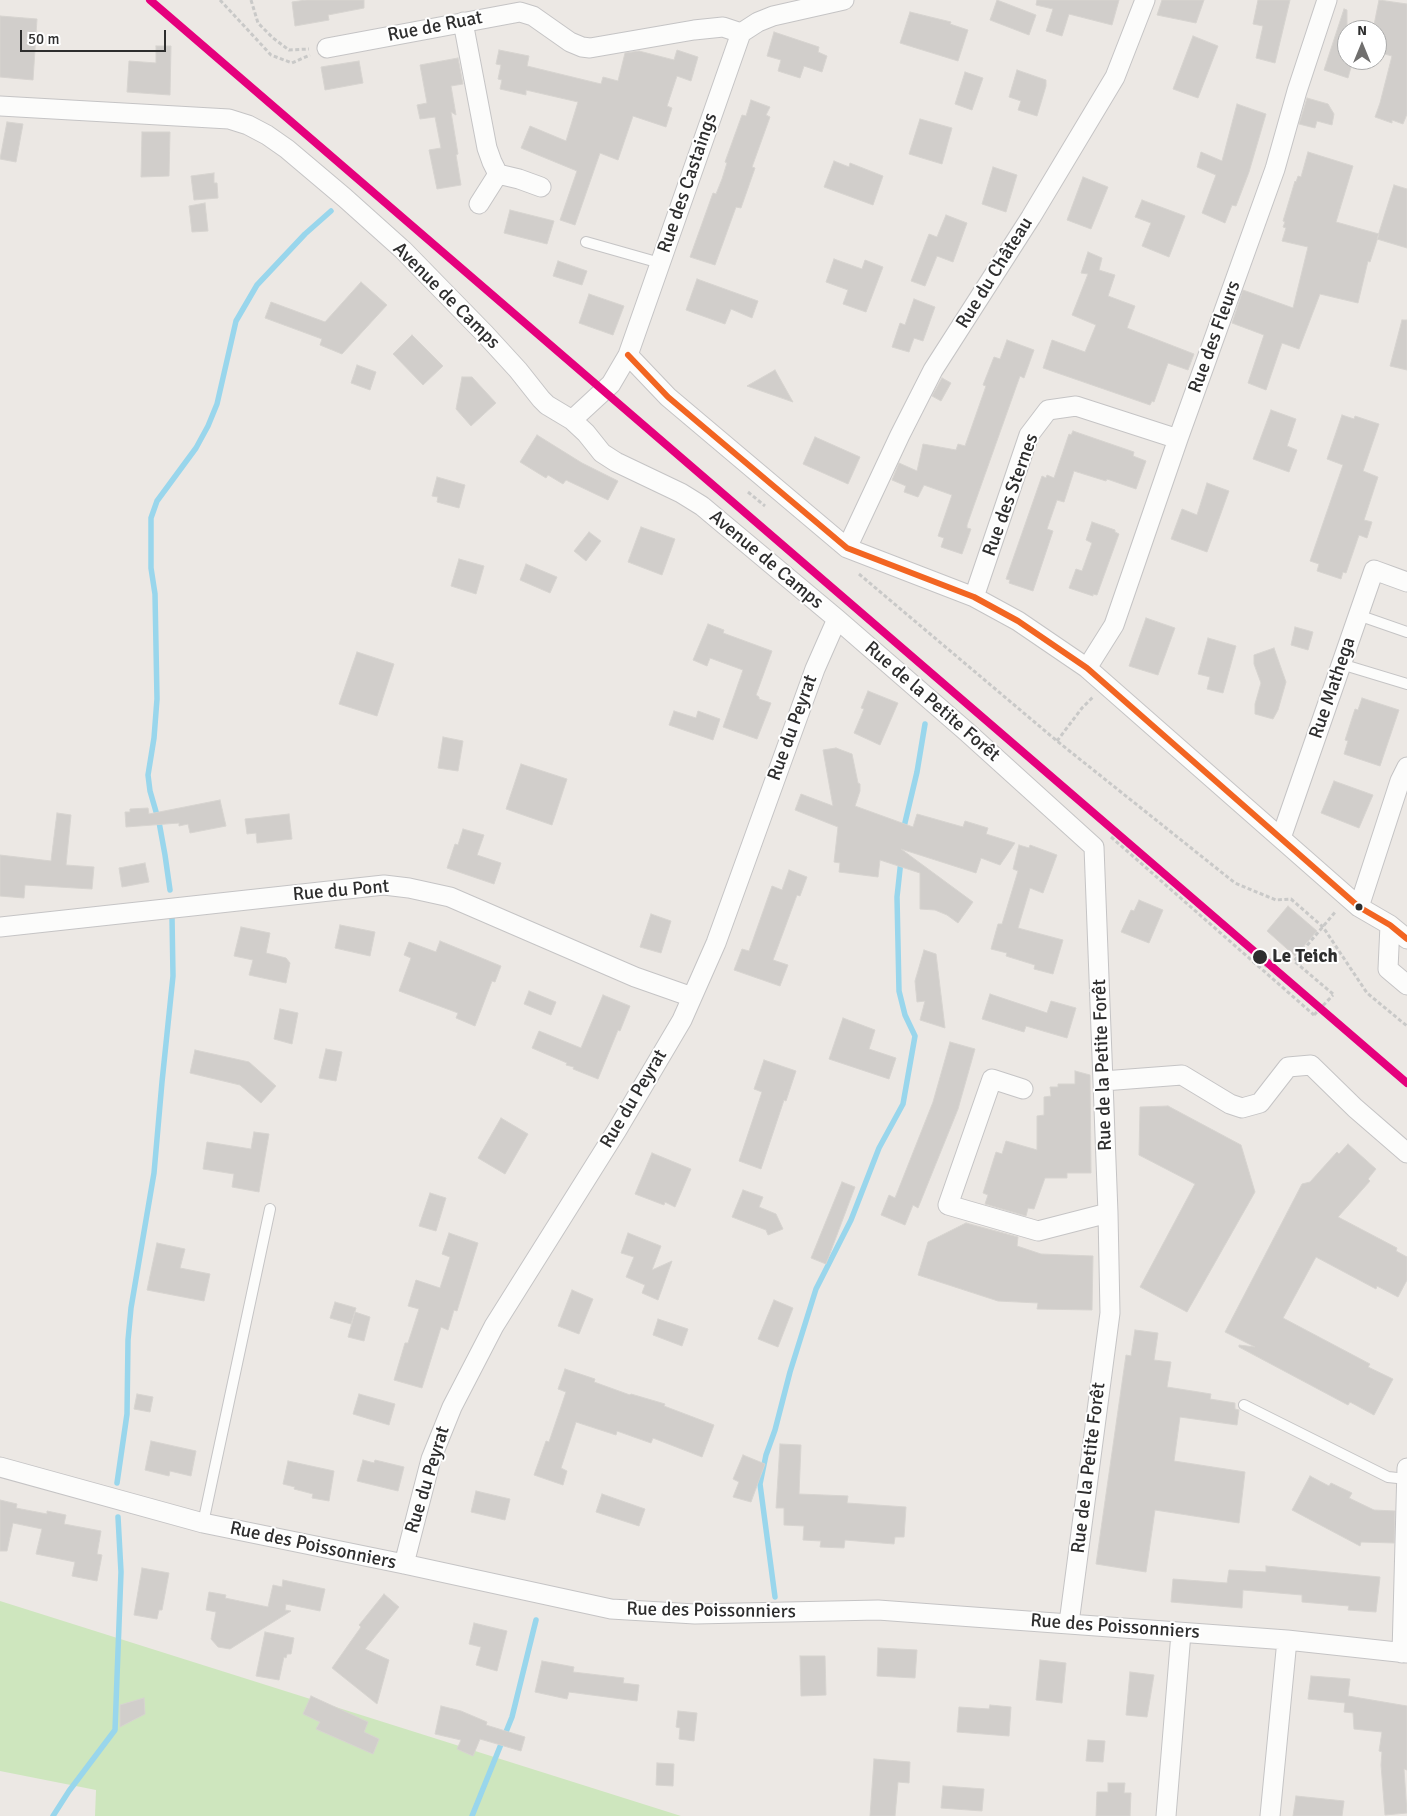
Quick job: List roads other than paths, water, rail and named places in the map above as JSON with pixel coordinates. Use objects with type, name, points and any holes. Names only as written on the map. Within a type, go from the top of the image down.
[{"type":"street","points":[[741,33],[758,22],[773,16],[844,0]]},
{"type":"street","name":"Rue du Château","points":[[847,548],[933,370],[1036,209],[1114,77],[1145,0]]},
{"type":"street","name":"Rue des Fleurs","points":[[1087,668],[1114,625],[1178,439],[1275,169],[1297,91],[1327,0]]},
{"type":"street","name":"Rue de Ruat","points":[[327,48],[520,12],[533,16],[570,42],[582,48],[723,27],[741,33]]},
{"type":"street","points":[[462,22],[487,148],[498,174]]},
{"type":"street","name":"Rue des Castaings","points":[[572,420],[611,384],[628,355],[741,33]]},
{"type":"street","name":"Avenue de Camps","points":[[0,106],[229,119],[248,125],[267,135],[287,149],[403,250],[485,334],[518,370],[541,400],[572,420],[586,433],[602,453],[616,462],[681,493],[702,506],[837,619]]},
{"type":"street","points":[[498,174],[520,179],[540,187]]},
{"type":"street","points":[[480,204],[498,174]]},
{"type":"street","points":[[628,355],[668,397],[847,548],[974,597],[1018,621],[1087,668],[1353,902],[1390,925],[1407,940]]},
{"type":"street","name":"Rue des Sternes","points":[[974,597],[1029,436],[1048,410],[1076,406],[1178,439]]},
{"type":"street","name":"Rue Mathega","points":[[1281,838],[1374,570],[1407,582]]},
{"type":"street","name":"Rue de la Petite Forêt","points":[[837,619],[967,732],[1094,847],[1110,1313],[1069,1623]]},
{"type":"street","name":"Rue du Peyrat","points":[[404,1564],[431,1459],[452,1408],[494,1326],[617,1130],[682,1020],[716,943],[815,669],[837,619]]},
{"type":"street","points":[[1353,902],[1407,767]]},
{"type":"street","name":"Rue du Pont","points":[[0,927],[384,885],[409,888],[450,897],[635,977],[692,997]]},
{"type":"street","points":[[1390,925],[1388,969],[1407,985]]},
{"type":"street","points":[[1103,1081],[1182,1075],[1230,1104],[1242,1108],[1260,1104],[1288,1067],[1311,1065],[1354,1108],[1407,1153]]},
{"type":"street","points":[[1023,1089],[992,1080],[948,1205],[1038,1232],[1108,1213]]},
{"type":"street","name":"Rue des Poissonniers","points":[[0,1467],[203,1523],[611,1609],[695,1614],[878,1610],[1287,1640],[1404,1653]]},
{"type":"street","points":[[1404,1653],[1407,1468]]},
{"type":"street","points":[[1166,1816],[1181,1633]]},
{"type":"street","points":[[1270,1816],[1287,1640]]},
{"type":"lane","points":[[586,242],[660,263]]},
{"type":"lane","points":[[1358,615],[1407,632]]},
{"type":"lane","points":[[1341,664],[1407,684]]},
{"type":"lane","points":[[203,1523],[270,1209]]},
{"type":"lane","points":[[1244,1405],[1388,1477],[1407,1479]]},
{"type":"waterway","points":[[170,890],[159,822],[150,791],[148,775],[154,738],[157,699],[155,594],[151,568],[151,518],[157,501],[196,448],[208,426],[217,404],[236,321],[257,285],[305,234],[331,211]]},
{"type":"waterway","points":[[903,831],[917,772],[925,724]]},
{"type":"waterway","points":[[775,1597],[760,1484],[766,1455],[816,1289],[851,1220],[879,1148],[903,1104],[915,1036],[905,1015],[899,991],[897,897],[901,860]]},
{"type":"waterway","points":[[117,1483],[127,1414],[128,1340],[131,1308],[154,1173],[173,976],[172,917]]},
{"type":"waterway","points":[[53,1816],[69,1791],[115,1730],[121,1572],[118,1517]]},
{"type":"waterway","points":[[472,1816],[512,1717],[536,1620]]},
{"type":"place","name":"Le Teich","points":[[1260,957]]}]
